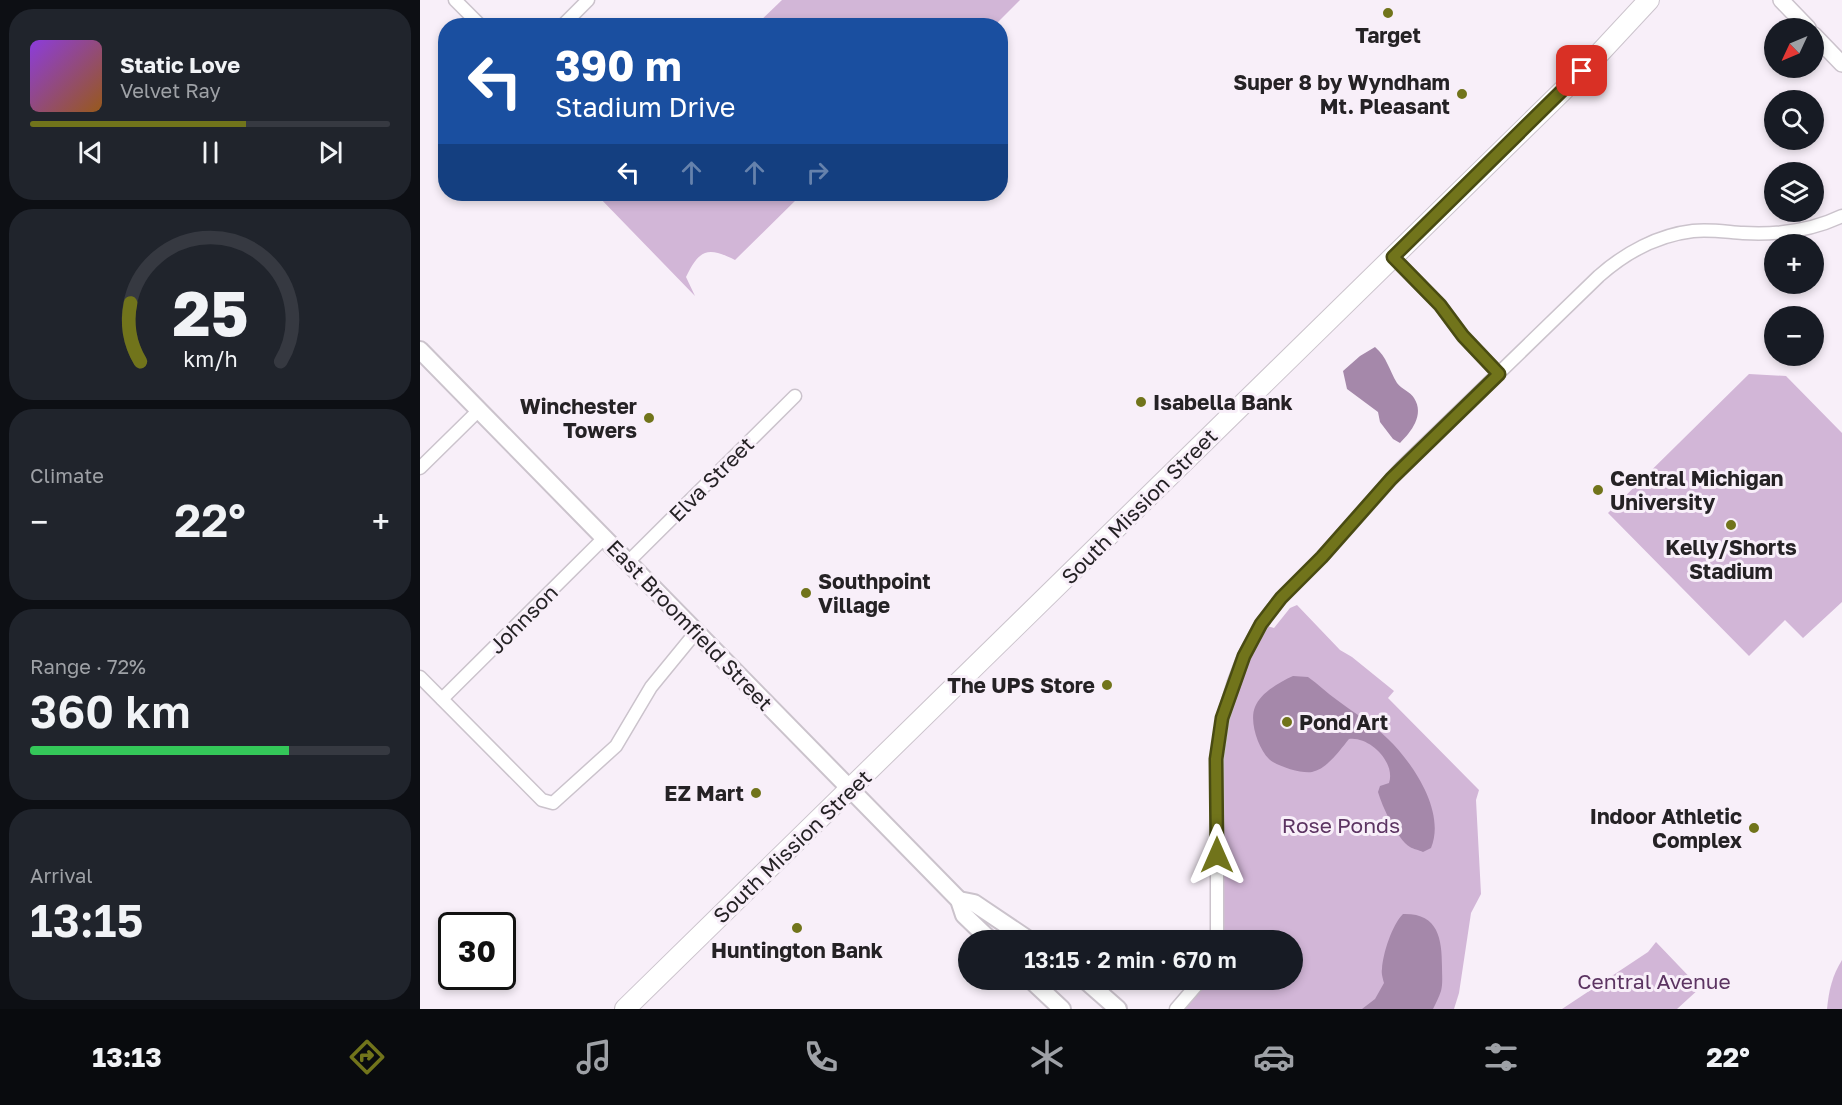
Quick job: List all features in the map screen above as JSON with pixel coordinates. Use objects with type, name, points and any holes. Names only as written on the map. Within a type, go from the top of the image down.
[{"type":"main road","name":"South Mission Street","points":[[625,1009],[1582,71],[1649,0]]},
{"type":"main road","name":"East Broomfield Street","points":[[420,351],[959,900],[964,915],[980,930]]},
{"type":"main road","name":"East Broomfield Street","points":[[959,900],[974,903],[1014,930]]},
{"type":"main road","points":[[1042,990],[1062,1009]]},
{"type":"main road","points":[[1096,990],[1118,1009]]},
{"type":"street","points":[[456,0],[473,18]]},
{"type":"street","points":[[570,18],[588,0]]},
{"type":"street","points":[[1781,0],[1798,18]]},
{"type":"street","points":[[1824,45],[1842,64]]},
{"type":"street","points":[[1217,930],[1216,759],[1222,718],[1244,656],[1261,624],[1287,592],[1322,557],[1396,474],[1608,268],[1643,246],[1694,230],[1786,232],[1812,228],[1842,216]]},
{"type":"street","points":[[1393,257],[1440,305],[1463,336],[1499,374]]},
{"type":"street","name":"Elva Street","points":[[628,562],[795,396]]},
{"type":"street","points":[[420,468],[479,410]]},
{"type":"street","name":"Johnson","points":[[442,699],[604,538]]},
{"type":"street","points":[[420,677],[542,800],[553,803],[616,746],[651,687],[696,632]]},
{"type":"street","points":[[1176,1009],[1192,990]]},
{"type":"green space","points":[[782,0],[1020,0],[1002,18],[763,18]]},
{"type":"green space","points":[[603,201],[795,201],[735,260],[711,252],[700,256],[686,277],[695,296]]},
{"type":"green space","name":"Kelly/Shorts Stadium","points":[[1749,374],[1786,376],[1842,433],[1842,602],[1803,638],[1785,620],[1749,656],[1608,513]]},
{"type":"green space","name":"Rose Ponds","points":[[1297,605],[1340,650],[1394,691],[1388,698],[1479,790],[1476,800],[1481,894],[1471,913],[1459,993],[1454,1009],[1176,1009],[1192,990],[1303,990],[1303,930],[1216,930],[1220,736],[1261,624],[1274,628],[1290,608]]},
{"type":"green space","name":"Central Avenue","points":[[1656,942],[1700,988],[1677,1009],[1562,1009],[1648,952]]},
{"type":"green space","points":[[1842,960],[1842,1009],[1827,1009],[1832,983]]},
{"type":"shaded area","points":[[1375,347],[1385,359],[1397,383],[1413,396],[1417,404],[1415,423],[1400,443],[1393,439],[1380,422],[1378,412],[1347,389],[1343,371]]},
{"type":"shaded area","points":[[1293,676],[1308,677],[1370,723],[1398,749],[1417,775],[1431,804],[1434,834],[1431,848],[1423,852],[1411,848],[1395,830],[1378,792],[1380,786],[1389,783],[1389,767],[1379,752],[1365,742],[1349,739],[1328,763],[1312,772],[1296,771],[1269,759],[1258,741],[1253,713],[1266,692]]},
{"type":"shaded area","points":[[1403,914],[1424,918],[1436,929],[1442,956],[1442,985],[1438,998],[1433,1009],[1362,1009],[1375,999],[1384,983],[1382,971],[1386,947],[1395,925]]},
{"type":"place","name":"Target","points":[[1388,13]]},
{"type":"place","name":"Super 8 by Wyndham Mt. Pleasant","points":[[1462,94]]},
{"type":"place","name":"Isabella Bank","points":[[1141,402]]},
{"type":"place","name":"Winchester Towers","points":[[649,418]]},
{"type":"place","name":"Central Michigan University","points":[[1598,490]]},
{"type":"place","name":"Kelly/Shorts Stadium","points":[[1731,525]]},
{"type":"place","name":"Southpoint Village","points":[[806,593]]},
{"type":"place","name":"The UPS Store","points":[[1107,685]]},
{"type":"place","name":"Pond Art","points":[[1287,722]]},
{"type":"place","name":"EZ Mart","points":[[756,793]]},
{"type":"place","name":"Indoor Athletic Complex","points":[[1754,828]]},
{"type":"place","name":"Huntington Bank","points":[[797,928]]},
{"type":"route","points":[[1217,855],[1216,759],[1222,718],[1244,656],[1261,624],[1281,598],[1322,557],[1391,479],[1499,374],[1463,336],[1440,305],[1393,257],[1582,71]]}]
